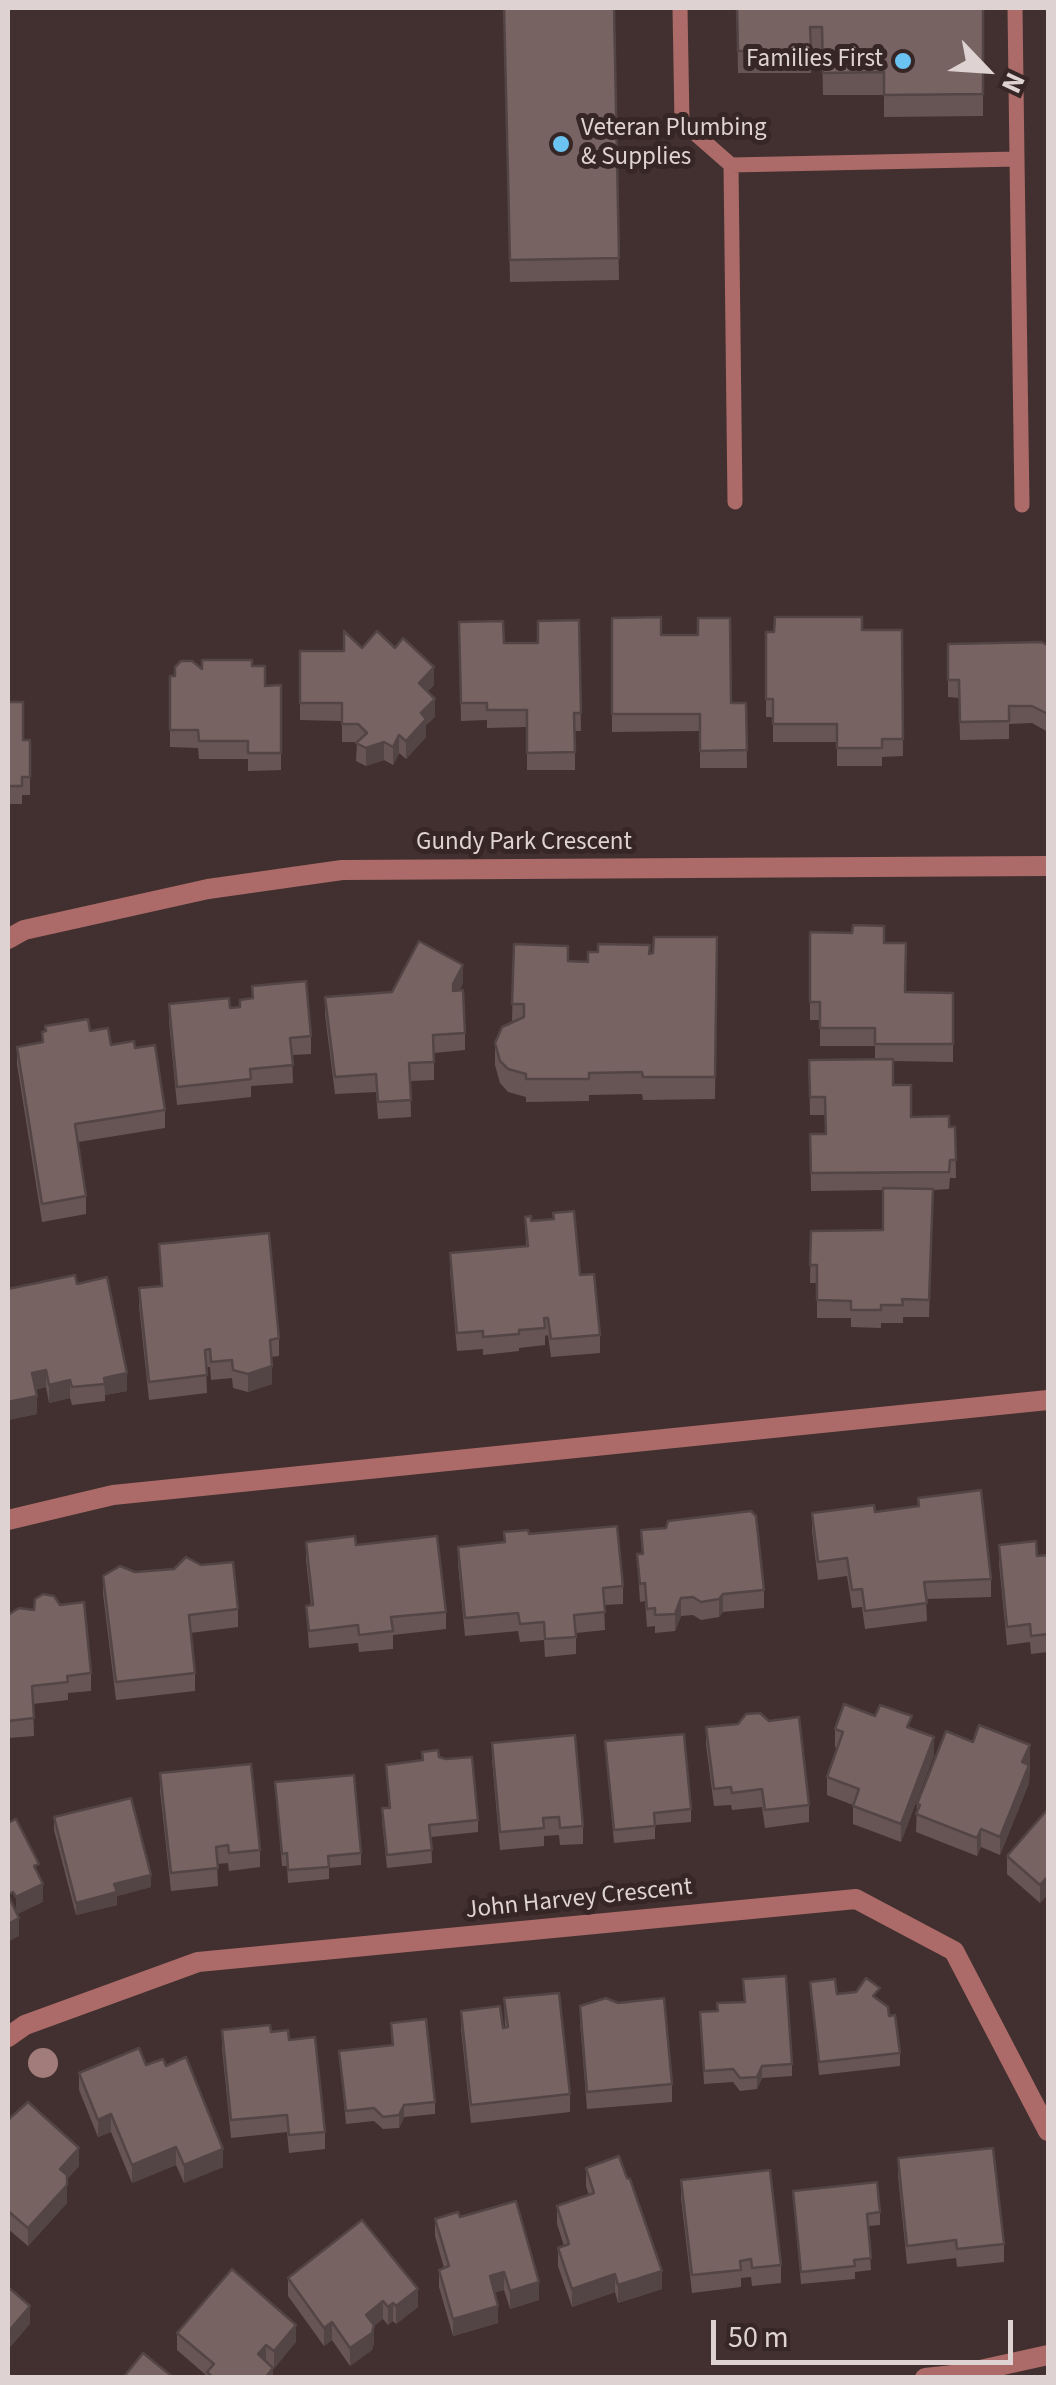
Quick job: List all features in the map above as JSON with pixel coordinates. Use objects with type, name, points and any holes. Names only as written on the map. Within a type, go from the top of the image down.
[{"type":"street","name":"Gundy Park Crescent","points":[[8,940],[24,930],[208,889],[342,870],[1048,866]]},
{"type":"street","points":[[8,1520],[113,1495],[1048,1400]]},
{"type":"street","name":"John Harvey Crescent","points":[[8,2037],[25,2025],[198,1962],[856,1898],[954,1951],[1048,2131]]},
{"type":"street","points":[[925,2378],[1048,2355]]},
{"type":"lane","points":[[680,8],[682,122],[731,165],[1017,158]]},
{"type":"lane","points":[[1015,8],[1022,505]]},
{"type":"lane","points":[[731,165],[735,502]]},
{"type":"building","name":"Veteran Plumbing & Supplies","points":[[504,8],[614,8],[619,258],[510,260]]},
{"type":"building","name":"Families First","points":[[737,8],[983,8],[983,94],[884,95],[884,72],[823,73],[822,27],[810,27],[811,50],[738,51]]},
{"type":"building","points":[[661,617],[661,635],[698,635],[698,618],[730,618],[731,703],[746,703],[747,750],[700,751],[700,714],[612,714],[612,618]]},
{"type":"building","points":[[775,617],[862,617],[862,630],[902,630],[903,739],[882,739],[882,748],[837,748],[837,724],[773,724],[773,699],[766,699],[766,632],[774,632]]},
{"type":"building","points":[[579,620],[581,713],[574,713],[575,752],[527,753],[527,710],[487,710],[487,703],[461,703],[459,622],[503,621],[504,643],[538,643],[538,621]]},
{"type":"building","points":[[344,631],[362,648],[377,631],[395,648],[403,638],[434,667],[419,683],[435,699],[421,713],[426,719],[406,741],[399,735],[393,747],[384,742],[366,748],[356,743],[367,733],[358,724],[342,724],[342,703],[300,703],[300,651],[344,651]]},
{"type":"building","points":[[1042,642],[1048,646],[1048,714],[1032,706],[1009,706],[1009,721],[960,722],[959,680],[948,680],[948,644]]},
{"type":"building","points":[[202,660],[252,660],[252,666],[265,666],[265,686],[281,685],[281,753],[248,753],[248,741],[199,741],[198,730],[170,730],[170,676],[175,676],[175,667],[181,661],[192,661],[202,669]]},
{"type":"building","points":[[8,702],[23,702],[23,740],[30,740],[30,777],[22,777],[22,786],[8,786]]},
{"type":"building","points":[[853,925],[884,926],[884,943],[906,943],[905,992],[953,993],[953,1044],[875,1044],[875,1028],[820,1028],[820,1002],[810,1002],[810,932],[852,933]]},
{"type":"building","points":[[654,937],[717,937],[715,1077],[643,1077],[642,1072],[589,1073],[589,1079],[526,1079],[526,1074],[508,1069],[500,1061],[495,1043],[502,1027],[524,1017],[524,1004],[512,1004],[514,944],[568,946],[568,961],[588,962],[588,952],[598,952],[598,944],[650,945],[649,954],[653,953]]},
{"type":"building","points":[[419,941],[463,965],[453,991],[463,990],[465,1033],[433,1035],[434,1062],[409,1063],[411,1100],[378,1102],[376,1074],[335,1077],[325,997],[392,992]]},
{"type":"building","points":[[306,981],[311,1036],[290,1038],[293,1065],[250,1069],[251,1079],[177,1087],[169,1004],[229,998],[230,1008],[240,1007],[240,1000],[253,998],[252,986]]},
{"type":"building","points":[[88,1019],[90,1031],[108,1028],[111,1045],[134,1041],[135,1048],[155,1045],[165,1110],[75,1124],[86,1196],[42,1204],[17,1047],[43,1042],[45,1026]]},
{"type":"building","points":[[893,1059],[893,1085],[911,1085],[911,1117],[949,1116],[949,1127],[955,1127],[956,1160],[950,1160],[949,1172],[811,1173],[810,1134],[826,1134],[825,1097],[810,1097],[809,1060]]},
{"type":"building","points":[[883,1188],[933,1189],[929,1300],[902,1299],[903,1305],[881,1305],[881,1310],[851,1310],[851,1301],[817,1300],[817,1265],[810,1265],[811,1231],[883,1230]]},
{"type":"building","points":[[574,1211],[580,1275],[594,1274],[600,1335],[551,1339],[548,1318],[544,1318],[545,1328],[519,1330],[519,1334],[483,1337],[483,1331],[457,1333],[450,1253],[528,1246],[525,1217],[531,1216],[531,1221],[554,1219],[553,1213]]},
{"type":"building","points":[[269,1233],[279,1338],[270,1340],[272,1366],[248,1374],[233,1370],[232,1360],[211,1362],[210,1349],[205,1350],[207,1375],[149,1382],[139,1288],[162,1286],[159,1244]]},
{"type":"building","points":[[75,1275],[77,1284],[107,1277],[127,1373],[104,1378],[105,1384],[72,1387],[70,1380],[49,1385],[46,1370],[32,1373],[37,1396],[8,1402],[8,1289]]},
{"type":"building","points":[[981,1490],[991,1579],[924,1582],[927,1603],[865,1611],[862,1589],[852,1590],[847,1558],[818,1562],[812,1513],[874,1505],[875,1512],[919,1506],[918,1498]]},
{"type":"building","points":[[751,1511],[756,1516],[764,1590],[723,1594],[719,1599],[701,1602],[693,1597],[681,1598],[675,1614],[655,1615],[655,1608],[647,1609],[637,1554],[643,1554],[641,1530],[666,1528],[668,1521]]},
{"type":"building","points":[[617,1526],[623,1586],[603,1588],[605,1612],[574,1615],[576,1637],[545,1639],[544,1622],[520,1624],[518,1613],[465,1618],[458,1547],[505,1542],[504,1532],[528,1530],[529,1534]]},
{"type":"building","points":[[355,1536],[356,1545],[437,1536],[446,1612],[391,1617],[393,1631],[359,1635],[358,1625],[309,1631],[306,1606],[313,1605],[306,1542]]},
{"type":"building","points":[[1036,1541],[1037,1556],[1048,1555],[1048,1634],[1031,1636],[1030,1624],[1007,1627],[999,1545]]},
{"type":"building","points":[[186,1557],[201,1565],[233,1562],[238,1609],[189,1615],[195,1673],[116,1682],[103,1576],[120,1566],[135,1572],[174,1569]]},
{"type":"building","points":[[43,1594],[54,1596],[60,1605],[84,1602],[91,1673],[67,1676],[68,1682],[32,1686],[34,1718],[8,1721],[8,1615],[19,1608],[34,1610],[35,1599]]},
{"type":"building","points":[[844,1704],[875,1716],[880,1705],[912,1716],[907,1727],[934,1737],[901,1824],[853,1806],[859,1789],[827,1777],[843,1732],[835,1729]]},
{"type":"building","points":[[760,1713],[769,1721],[799,1717],[809,1805],[765,1810],[762,1789],[732,1793],[731,1787],[714,1789],[706,1727],[738,1724],[746,1714]]},
{"type":"building","points":[[979,1725],[1030,1745],[1022,1762],[1029,1765],[1000,1837],[981,1829],[977,1838],[916,1814],[946,1731],[973,1742]]},
{"type":"building","points":[[684,1734],[691,1809],[654,1813],[655,1826],[614,1830],[605,1741]]},
{"type":"building","points":[[575,1735],[583,1826],[560,1828],[559,1817],[543,1818],[544,1828],[500,1832],[492,1743]]},
{"type":"building","points":[[438,1750],[439,1757],[446,1759],[472,1757],[478,1820],[429,1825],[432,1850],[387,1855],[382,1808],[390,1808],[386,1765],[423,1760],[422,1752]]},
{"type":"building","points":[[251,1764],[260,1850],[229,1853],[228,1845],[216,1847],[218,1868],[171,1873],[160,1773]]},
{"type":"building","points":[[354,1775],[361,1853],[328,1856],[329,1867],[288,1870],[287,1853],[282,1854],[275,1782]]},
{"type":"building","points":[[131,1798],[151,1875],[114,1884],[117,1892],[76,1903],[54,1817]]},
{"type":"building","points":[[1048,1809],[1048,1876],[1040,1885],[1007,1856]]},
{"type":"building","points":[[16,1819],[39,1864],[34,1866],[43,1884],[16,1897],[13,1892],[8,1895],[8,1823]]},
{"type":"building","points":[[8,1895],[19,1918],[8,1924]]},
{"type":"building","points":[[786,1976],[792,2064],[762,2066],[757,2077],[740,2078],[733,2069],[704,2071],[700,2012],[718,2011],[717,2003],[745,2002],[743,1979]]},
{"type":"building","points":[[866,1978],[880,1988],[873,1996],[888,2007],[889,2016],[895,2015],[900,2053],[819,2062],[810,1982],[835,1979],[837,1994],[856,1992]]},
{"type":"building","points":[[559,1993],[570,2094],[471,2105],[461,2011],[500,2006],[503,2028],[508,2027],[504,1998]]},
{"type":"building","points":[[606,1998],[618,2003],[664,1998],[672,2084],[587,2092],[580,2006]]},
{"type":"building","points":[[426,2019],[435,2102],[404,2105],[399,2115],[383,2117],[374,2108],[346,2111],[339,2051],[393,2045],[391,2023]]},
{"type":"building","points":[[270,2025],[271,2032],[288,2030],[289,2040],[315,2037],[325,2132],[289,2135],[287,2115],[231,2120],[222,2030]]},
{"type":"building","points":[[139,2048],[146,2065],[163,2059],[166,2066],[186,2057],[223,2149],[184,2165],[176,2147],[132,2165],[111,2114],[98,2120],[79,2073]]},
{"type":"building","points":[[28,2102],[79,2148],[60,2169],[67,2175],[67,2185],[28,2228],[8,2211],[8,2120]]},
{"type":"building","points":[[993,2148],[1004,2244],[957,2249],[956,2240],[907,2246],[898,2158]]},
{"type":"building","points":[[619,2156],[662,2271],[618,2285],[615,2274],[572,2289],[558,2248],[569,2244],[557,2206],[594,2193],[586,2168]]},
{"type":"building","points":[[770,2170],[781,2265],[752,2268],[751,2259],[740,2261],[741,2270],[692,2275],[681,2180]]},
{"type":"building","points":[[877,2182],[880,2212],[867,2214],[871,2258],[854,2260],[855,2266],[801,2272],[793,2191]]},
{"type":"building","points":[[516,2201],[539,2282],[510,2291],[504,2272],[490,2276],[498,2306],[453,2319],[439,2270],[449,2266],[435,2219],[458,2212],[460,2217]]},
{"type":"building","points":[[362,2220],[418,2289],[396,2306],[393,2303],[388,2307],[383,2301],[366,2315],[374,2325],[372,2333],[350,2348],[332,2322],[324,2328],[288,2278]]},
{"type":"building","points":[[232,2269],[296,2325],[274,2351],[266,2345],[258,2354],[273,2368],[265,2378],[214,2378],[207,2372],[214,2364],[177,2333]]},
{"type":"building","points":[[8,2287],[30,2306],[8,2332]]},
{"type":"building","points":[[143,2353],[174,2378],[123,2378]]},
{"type":"place","name":"Families First","points":[[903,61]]},
{"type":"place","name":"Veteran Plumbing & Supplies","points":[[561,144]]}]
